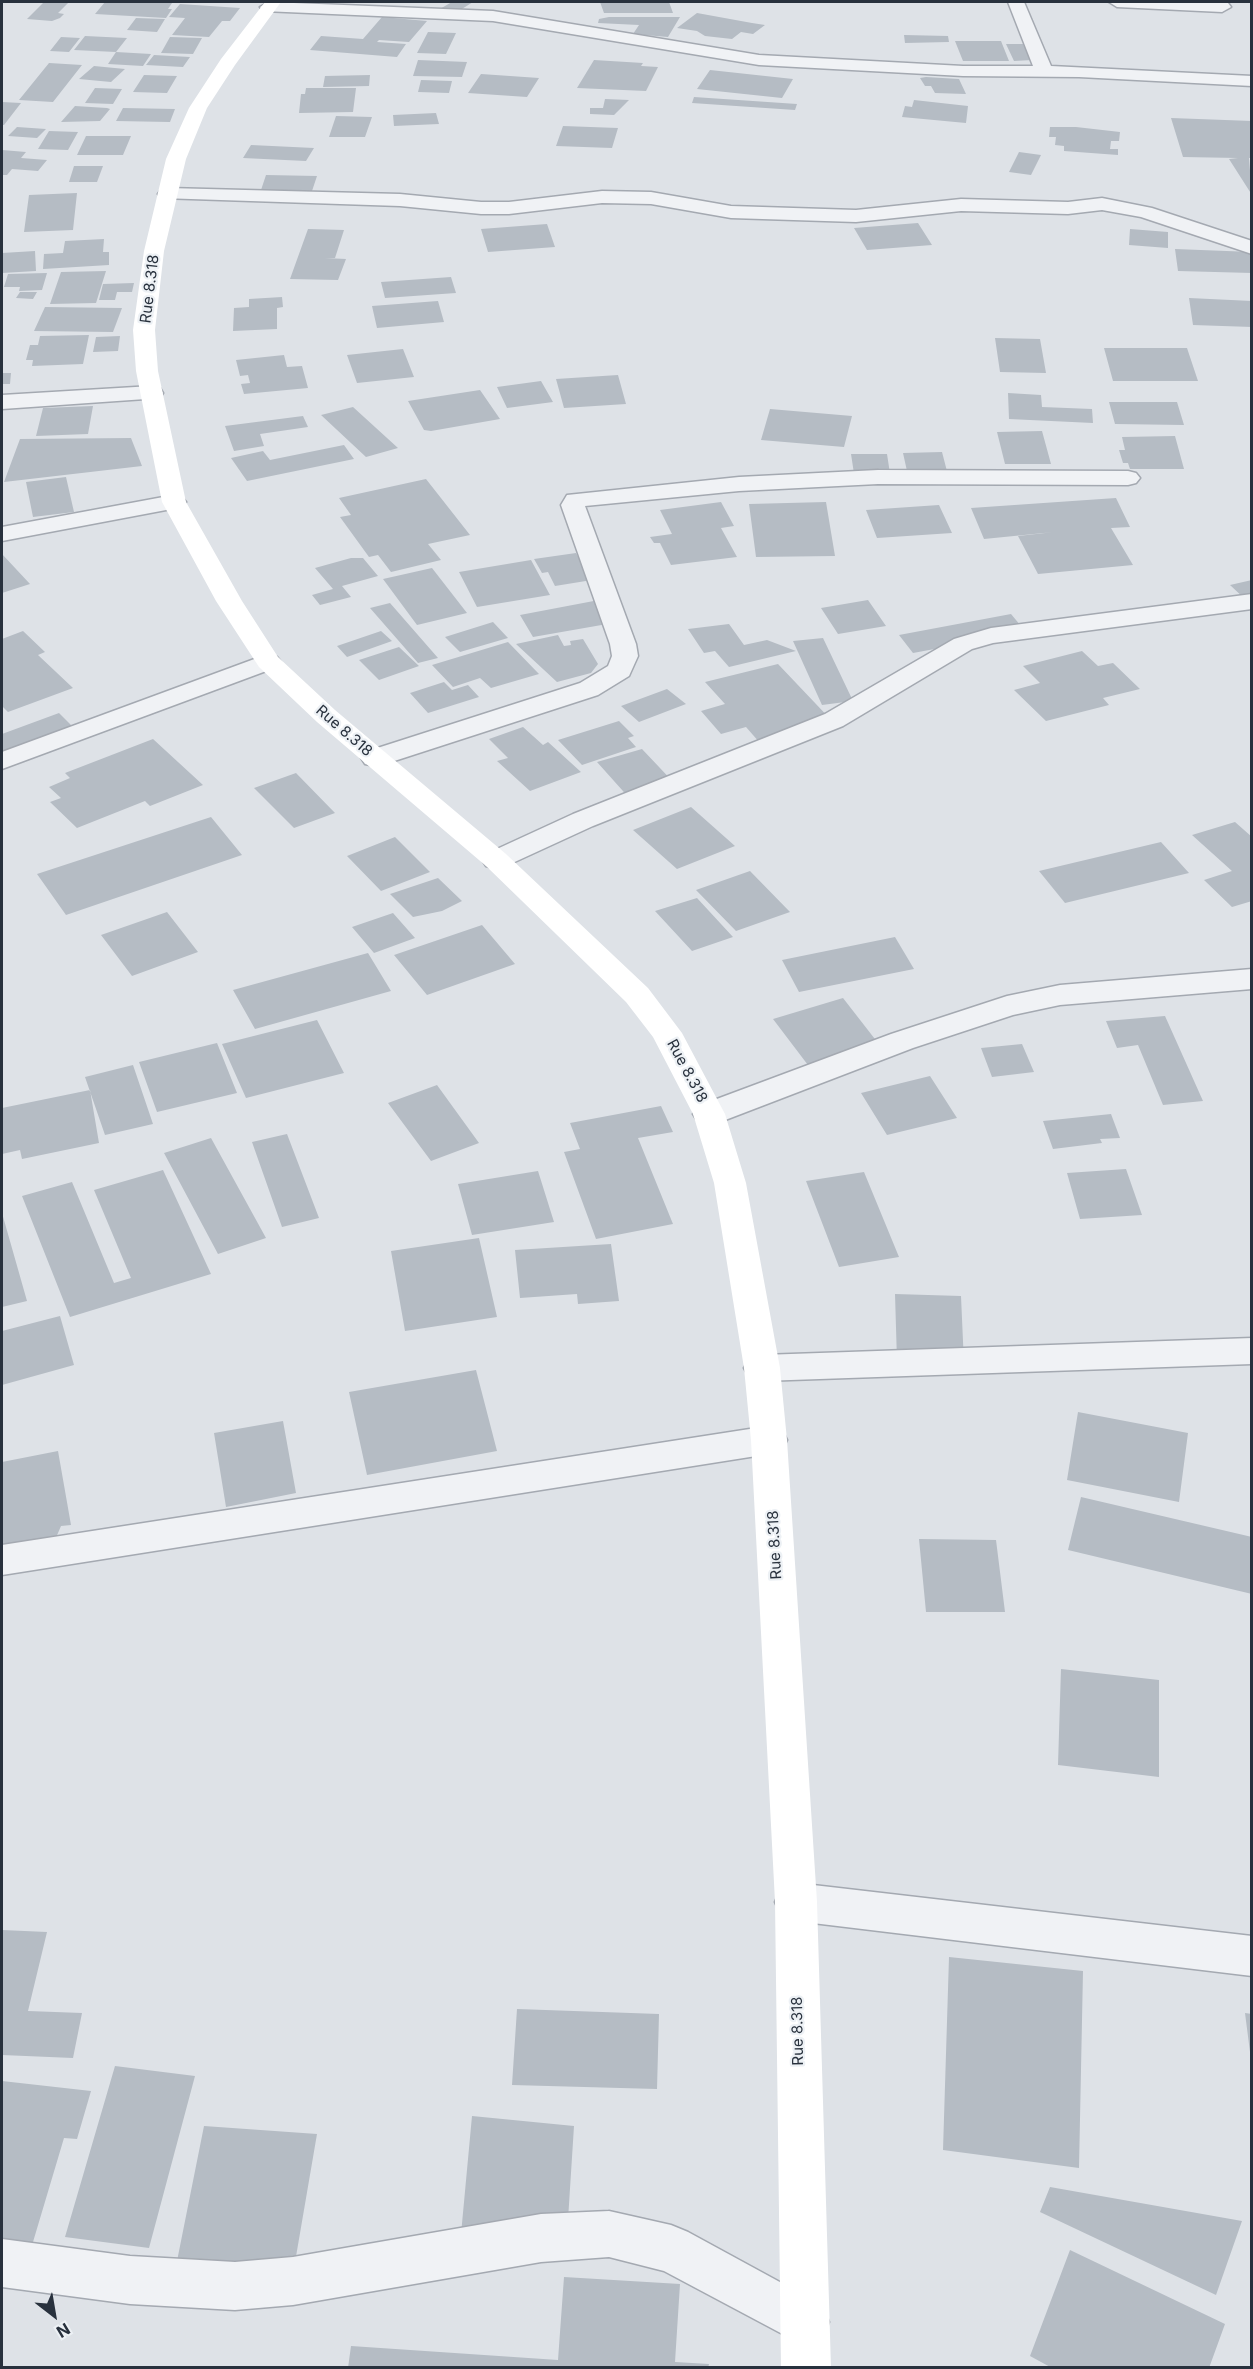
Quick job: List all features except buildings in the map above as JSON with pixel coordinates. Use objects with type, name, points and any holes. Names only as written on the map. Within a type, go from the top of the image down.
[{"type":"main road","name":"Rue 8.318","points":[[271,4],[226,63],[198,108],[176,159],[154,251],[144,330],[152,393],[174,502],[229,601],[268,662],[375,758],[496,860],[637,995],[667,1033],[709,1114],[730,1182],[762,1368],[769,1440],[796,1902],[806,2367]]},
{"type":"street","points":[[1016,2],[1044,72]]},
{"type":"street","points":[[1117,2],[1221,7]]},
{"type":"street","points":[[271,4],[493,16],[759,60],[963,71],[1044,72],[1251,81]]},
{"type":"street","points":[[168,194],[400,200],[481,208],[509,208],[602,196],[651,198],[730,212],[855,216],[962,205],[1068,208],[1102,204],[1145,212],[1251,248]]},
{"type":"street","points":[[2,402],[152,393]]},
{"type":"street","points":[[375,758],[589,689],[620,670],[625,656],[623,644],[573,505],[575,500],[584,497],[739,484],[878,477],[1128,478]]},
{"type":"street","points":[[2,534],[174,502]]},
{"type":"street","points":[[496,860],[594,816],[834,720],[963,644],[991,636],[1251,601]]},
{"type":"street","points":[[2,760],[268,662]]},
{"type":"street","points":[[709,1114],[902,1041],[1007,1006],[1060,995],[1251,979]]},
{"type":"street","points":[[762,1368],[1251,1351]]},
{"type":"street","points":[[2,1560],[769,1440]]},
{"type":"street","points":[[796,1902],[1251,1956]]},
{"type":"street","points":[[2,2263],[130,2280],[235,2286],[293,2281],[397,2261],[540,2238],[609,2234],[671,2249],[805,2322]]}]
